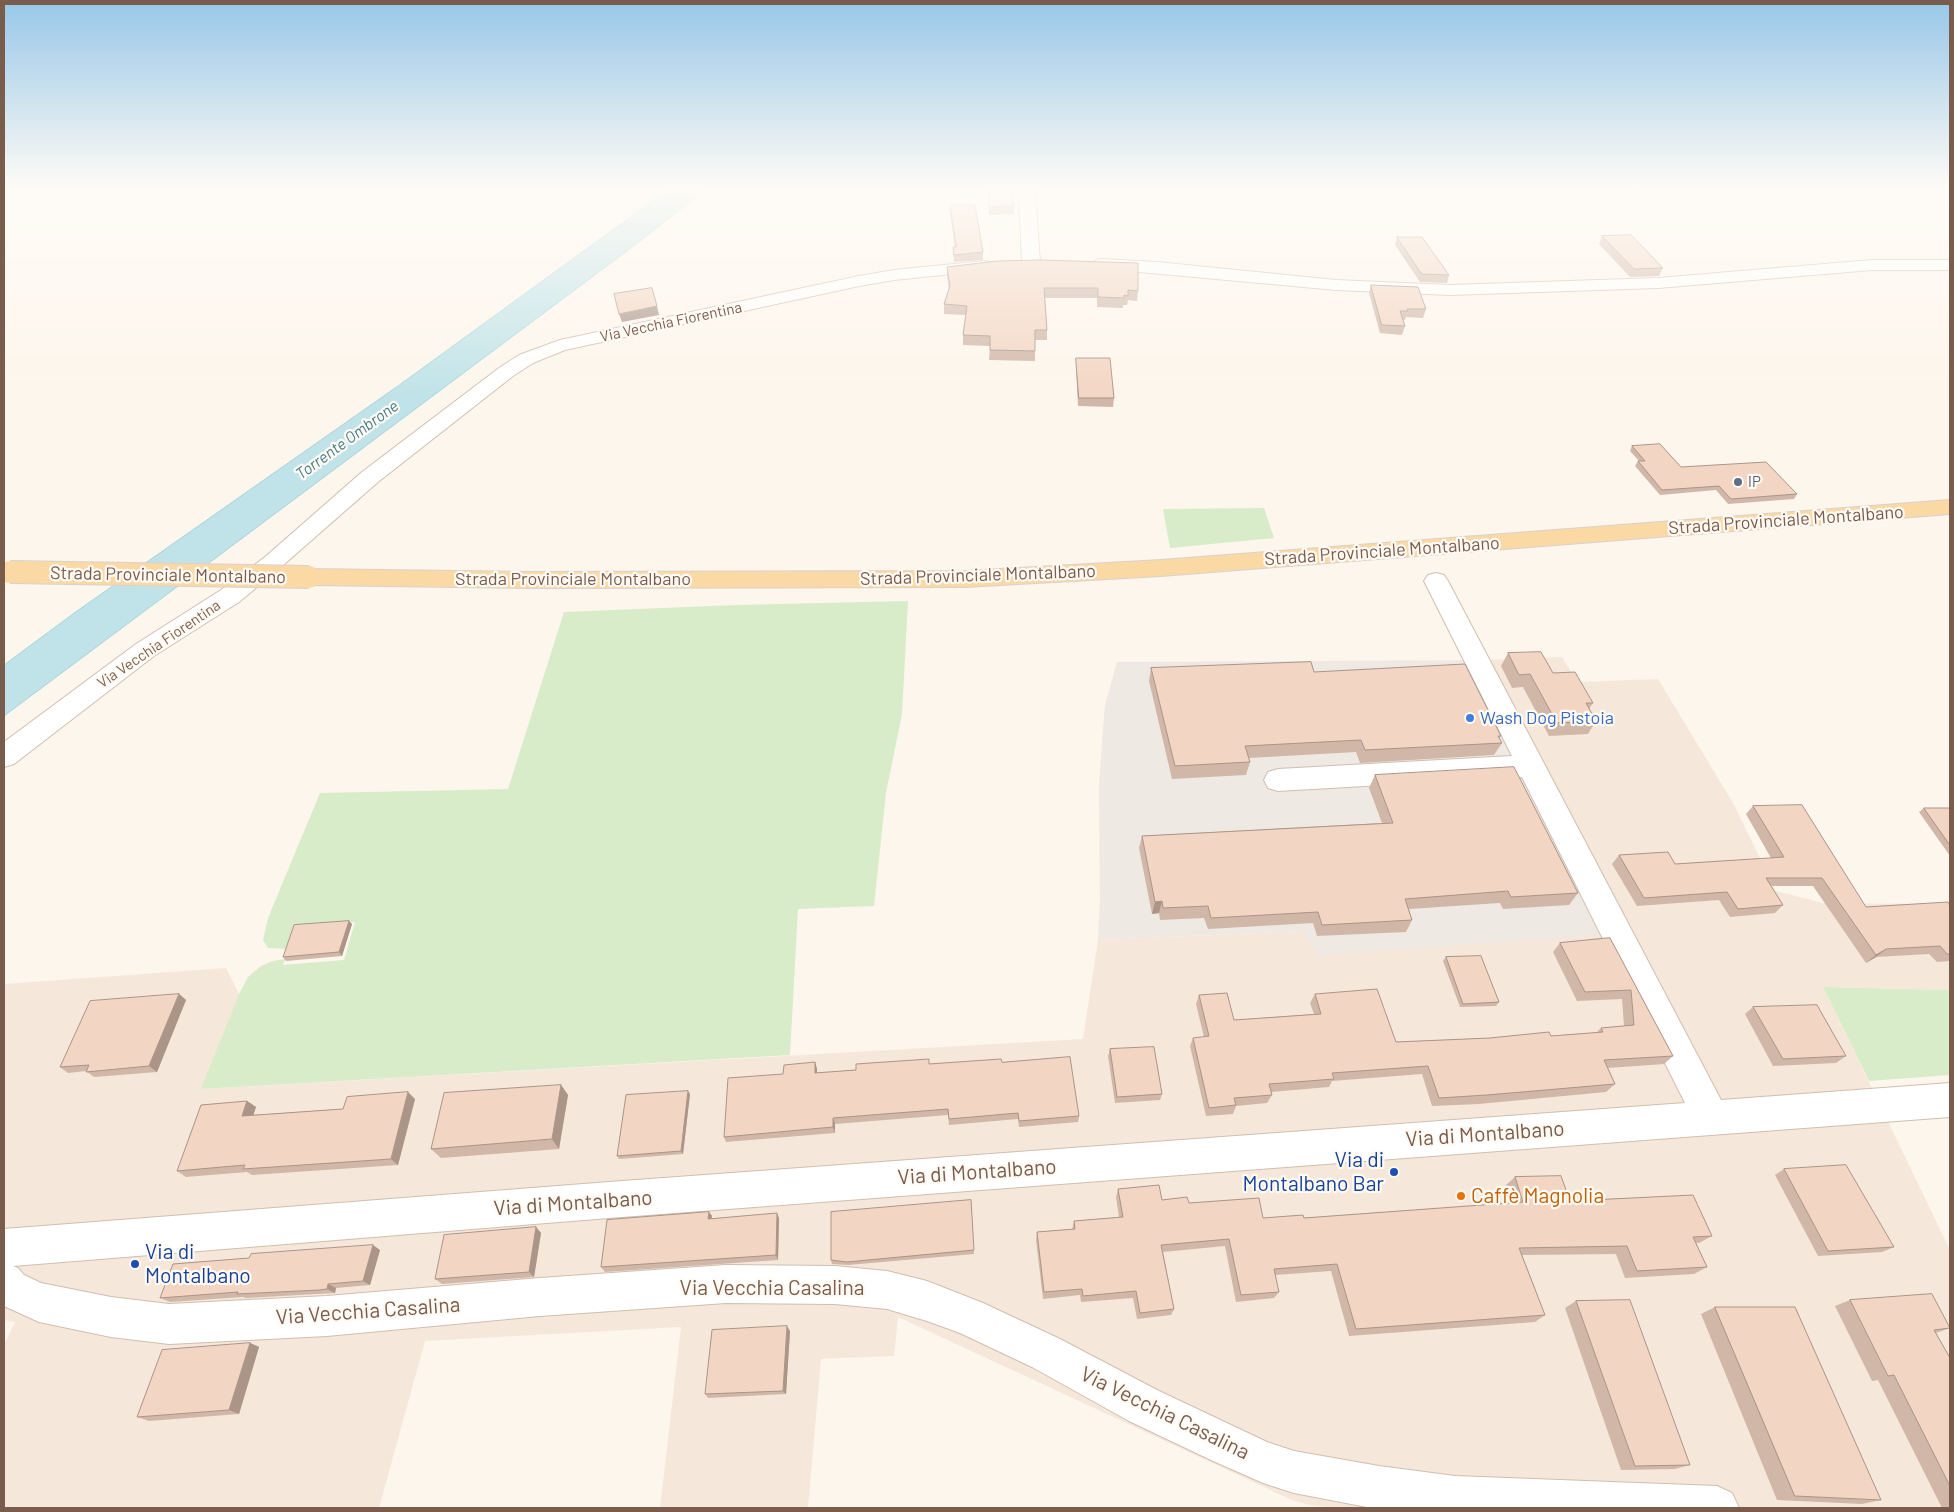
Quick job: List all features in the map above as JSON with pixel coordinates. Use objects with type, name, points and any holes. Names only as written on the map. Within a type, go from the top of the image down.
[{"type":"main road","name":"Strada Provinciale Montalbano","points":[[7,572],[530,580],[966,580],[1161,568],[1950,507]]},
{"type":"street","name":"Via Vecchia Fiorentina","points":[[4,757],[145,650],[230,596],[273,562],[370,477],[470,399],[526,359],[555,347],[859,280],[1039,262],[1038,258]]},
{"type":"street","points":[[1086,263],[1158,267],[1336,285],[1441,290],[1658,283],[1855,266],[1950,265]]},
{"type":"street","points":[[1436,581],[1711,1117]]},
{"type":"street","points":[[1278,780],[1532,766]]},
{"type":"street","name":"Via di Montalbano","points":[[4,1248],[609,1200],[1950,1100]]},
{"type":"street","name":"Via Vecchia Casalina","points":[[4,1282],[10,1288],[39,1302],[111,1317],[169,1324],[326,1316],[726,1284],[835,1285],[887,1290],[927,1301],[969,1317],[1046,1353],[1144,1406],[1263,1462],[1294,1472],[1379,1488],[1455,1498],[1717,1508]]},
{"type":"shaded area","points":[[1562,657],[1577,682],[1658,679],[1733,803],[1776,891],[1823,903],[1936,904],[1950,923],[1950,990],[1823,987],[1950,1250],[1950,1508],[1334,1508],[1309,1505],[1292,1500],[898,1317],[894,1356],[821,1359],[808,1508],[660,1508],[681,1327],[425,1341],[379,1508],[4,1508],[4,1345],[15,1322],[4,1320],[4,984],[226,968],[239,994],[202,1089],[1083,1039],[1098,940],[1304,931],[1485,660]]},
{"type":"shaded area","points":[[1485,660],[1629,933],[1318,955],[1304,931],[1098,940],[1100,901],[1099,787],[1103,728],[1105,705],[1117,662]]},
{"type":"green space","points":[[1264,508],[1274,538],[1170,548],[1163,509]]},
{"type":"green space","points":[[908,601],[902,714],[886,793],[874,906],[798,909],[790,1055],[201,1089],[239,994],[248,977],[261,966],[273,961],[285,959],[283,965],[344,960],[355,922],[295,927],[288,949],[268,948],[263,940],[268,918],[320,793],[508,789],[564,612]]},
{"type":"green space","points":[[1823,987],[1950,990],[1950,1075],[1869,1081]]},
{"type":"water","name":"Torrente Ombrone","points":[[575,258],[618,258],[4,716],[4,665],[77,611],[398,386]]},
{"type":"building","points":[[1411,258],[1437,258],[1449,275],[1422,274]]},
{"type":"building","points":[[1623,258],[1653,258],[1663,268],[1634,269]]},
{"type":"building","points":[[1041,260],[1138,263],[1138,291],[1128,290],[1128,296],[1124,295],[1124,298],[1098,297],[1098,288],[1044,288],[1047,330],[1035,330],[1035,351],[990,350],[990,336],[963,335],[967,306],[944,304],[950,286],[947,267],[997,261]]},
{"type":"building","points":[[1371,285],[1418,287],[1426,309],[1400,311],[1405,326],[1382,325]]},
{"type":"building","points":[[652,288],[657,306],[619,314],[614,294]]},
{"type":"building","points":[[1076,358],[1110,358],[1114,398],[1079,398]]},
{"type":"building","points":[[1660,444],[1681,467],[1766,462],[1797,494],[1731,499],[1719,486],[1662,490],[1638,461],[1645,461],[1632,446]]},
{"type":"building","points":[[1541,652],[1553,673],[1575,672],[1593,703],[1586,703],[1596,721],[1557,723],[1530,674],[1519,675],[1508,653]]},
{"type":"building","points":[[1311,662],[1314,672],[1465,664],[1501,736],[1498,736],[1502,743],[1365,750],[1361,740],[1245,746],[1250,762],[1175,766],[1151,668]]},
{"type":"building","points":[[1514,767],[1578,893],[1511,897],[1508,891],[1405,899],[1412,920],[1322,925],[1318,912],[1211,918],[1208,906],[1163,908],[1162,901],[1155,902],[1142,836],[1393,823],[1375,775]]},
{"type":"building","points":[[1802,805],[1866,907],[1948,902],[1950,906],[1950,954],[1947,954],[1940,946],[1886,949],[1876,955],[1822,878],[1766,878],[1783,905],[1738,909],[1727,892],[1644,898],[1619,855],[1668,852],[1675,864],[1784,857],[1753,806]]},
{"type":"building","points":[[1924,808],[1950,808],[1950,845]]},
{"type":"building","points":[[349,921],[339,952],[283,957],[294,925]]},
{"type":"building","points":[[1610,938],[1673,1056],[1604,1060],[1615,1084],[1439,1098],[1428,1066],[1332,1073],[1334,1079],[1269,1084],[1272,1095],[1234,1098],[1236,1105],[1209,1108],[1193,1038],[1209,1036],[1199,995],[1227,993],[1234,1020],[1321,1014],[1315,994],[1377,989],[1396,1042],[1490,1038],[1549,1032],[1551,1036],[1603,1032],[1601,1028],[1634,1025],[1631,990],[1585,992],[1560,943]]},
{"type":"building","points":[[1481,956],[1499,1002],[1463,1004],[1446,957]]},
{"type":"building","points":[[179,994],[149,1066],[86,1072],[89,1065],[60,1067],[90,1001]]},
{"type":"building","points":[[1817,1005],[1846,1056],[1783,1059],[1753,1007]]},
{"type":"building","points":[[1154,1047],[1162,1094],[1117,1097],[1110,1049]]},
{"type":"building","points":[[1070,1057],[1079,1116],[1019,1121],[1018,1113],[949,1119],[948,1109],[833,1118],[833,1127],[724,1137],[728,1078],[783,1074],[784,1065],[815,1062],[815,1073],[856,1070],[856,1064],[929,1059],[929,1064],[1001,1059],[1002,1062]]},
{"type":"building","points":[[561,1085],[552,1139],[431,1149],[444,1093]]},
{"type":"building","points":[[688,1091],[681,1151],[617,1156],[626,1095]]},
{"type":"building","points":[[408,1092],[391,1159],[243,1169],[245,1165],[177,1171],[201,1105],[247,1101],[242,1116],[343,1109],[347,1097]]},
{"type":"building","points":[[1846,1165],[1894,1247],[1828,1251],[1784,1169]]},
{"type":"building","points":[[1561,1176],[1570,1201],[1693,1195],[1712,1236],[1693,1237],[1707,1267],[1637,1271],[1627,1246],[1519,1248],[1545,1315],[1356,1329],[1337,1264],[1274,1269],[1279,1292],[1241,1295],[1229,1239],[1161,1245],[1174,1309],[1140,1313],[1136,1291],[1083,1296],[1082,1289],[1044,1292],[1037,1232],[1075,1229],[1074,1221],[1123,1217],[1118,1189],[1159,1185],[1162,1200],[1187,1197],[1189,1203],[1259,1198],[1263,1218],[1303,1215],[1304,1218],[1523,1202],[1515,1177]]},
{"type":"building","points":[[971,1200],[974,1250],[847,1262],[831,1260],[831,1212]]},
{"type":"building","points":[[709,1212],[708,1219],[777,1213],[776,1255],[601,1267],[607,1220]]},
{"type":"building","points":[[536,1227],[529,1272],[435,1279],[444,1235]]},
{"type":"building","points":[[373,1245],[363,1281],[328,1284],[327,1289],[319,1290],[237,1294],[238,1292],[160,1298],[173,1264],[249,1258],[251,1254]]},
{"type":"building","points":[[1932,1294],[1950,1328],[1934,1330],[1950,1358],[1950,1486],[1894,1375],[1888,1376],[1850,1300]]},
{"type":"building","points":[[1630,1300],[1690,1465],[1635,1466],[1576,1301]]},
{"type":"building","points":[[1715,1307],[1795,1307],[1881,1500],[1795,1496]]},
{"type":"building","points":[[787,1326],[783,1391],[705,1394],[712,1330]]},
{"type":"building","points":[[250,1343],[229,1410],[137,1417],[162,1350]]},
{"type":"place","name":"IP","points":[[1738,482]]},
{"type":"place","name":"Wash Dog Pistoia","points":[[1470,718]]},
{"type":"place","name":"Via di Montalbano Bar","points":[[1394,1172]]},
{"type":"place","name":"Caffè Magnolia","points":[[1461,1196]]},
{"type":"place","name":"Via di Montalbano","points":[[135,1264]]}]
